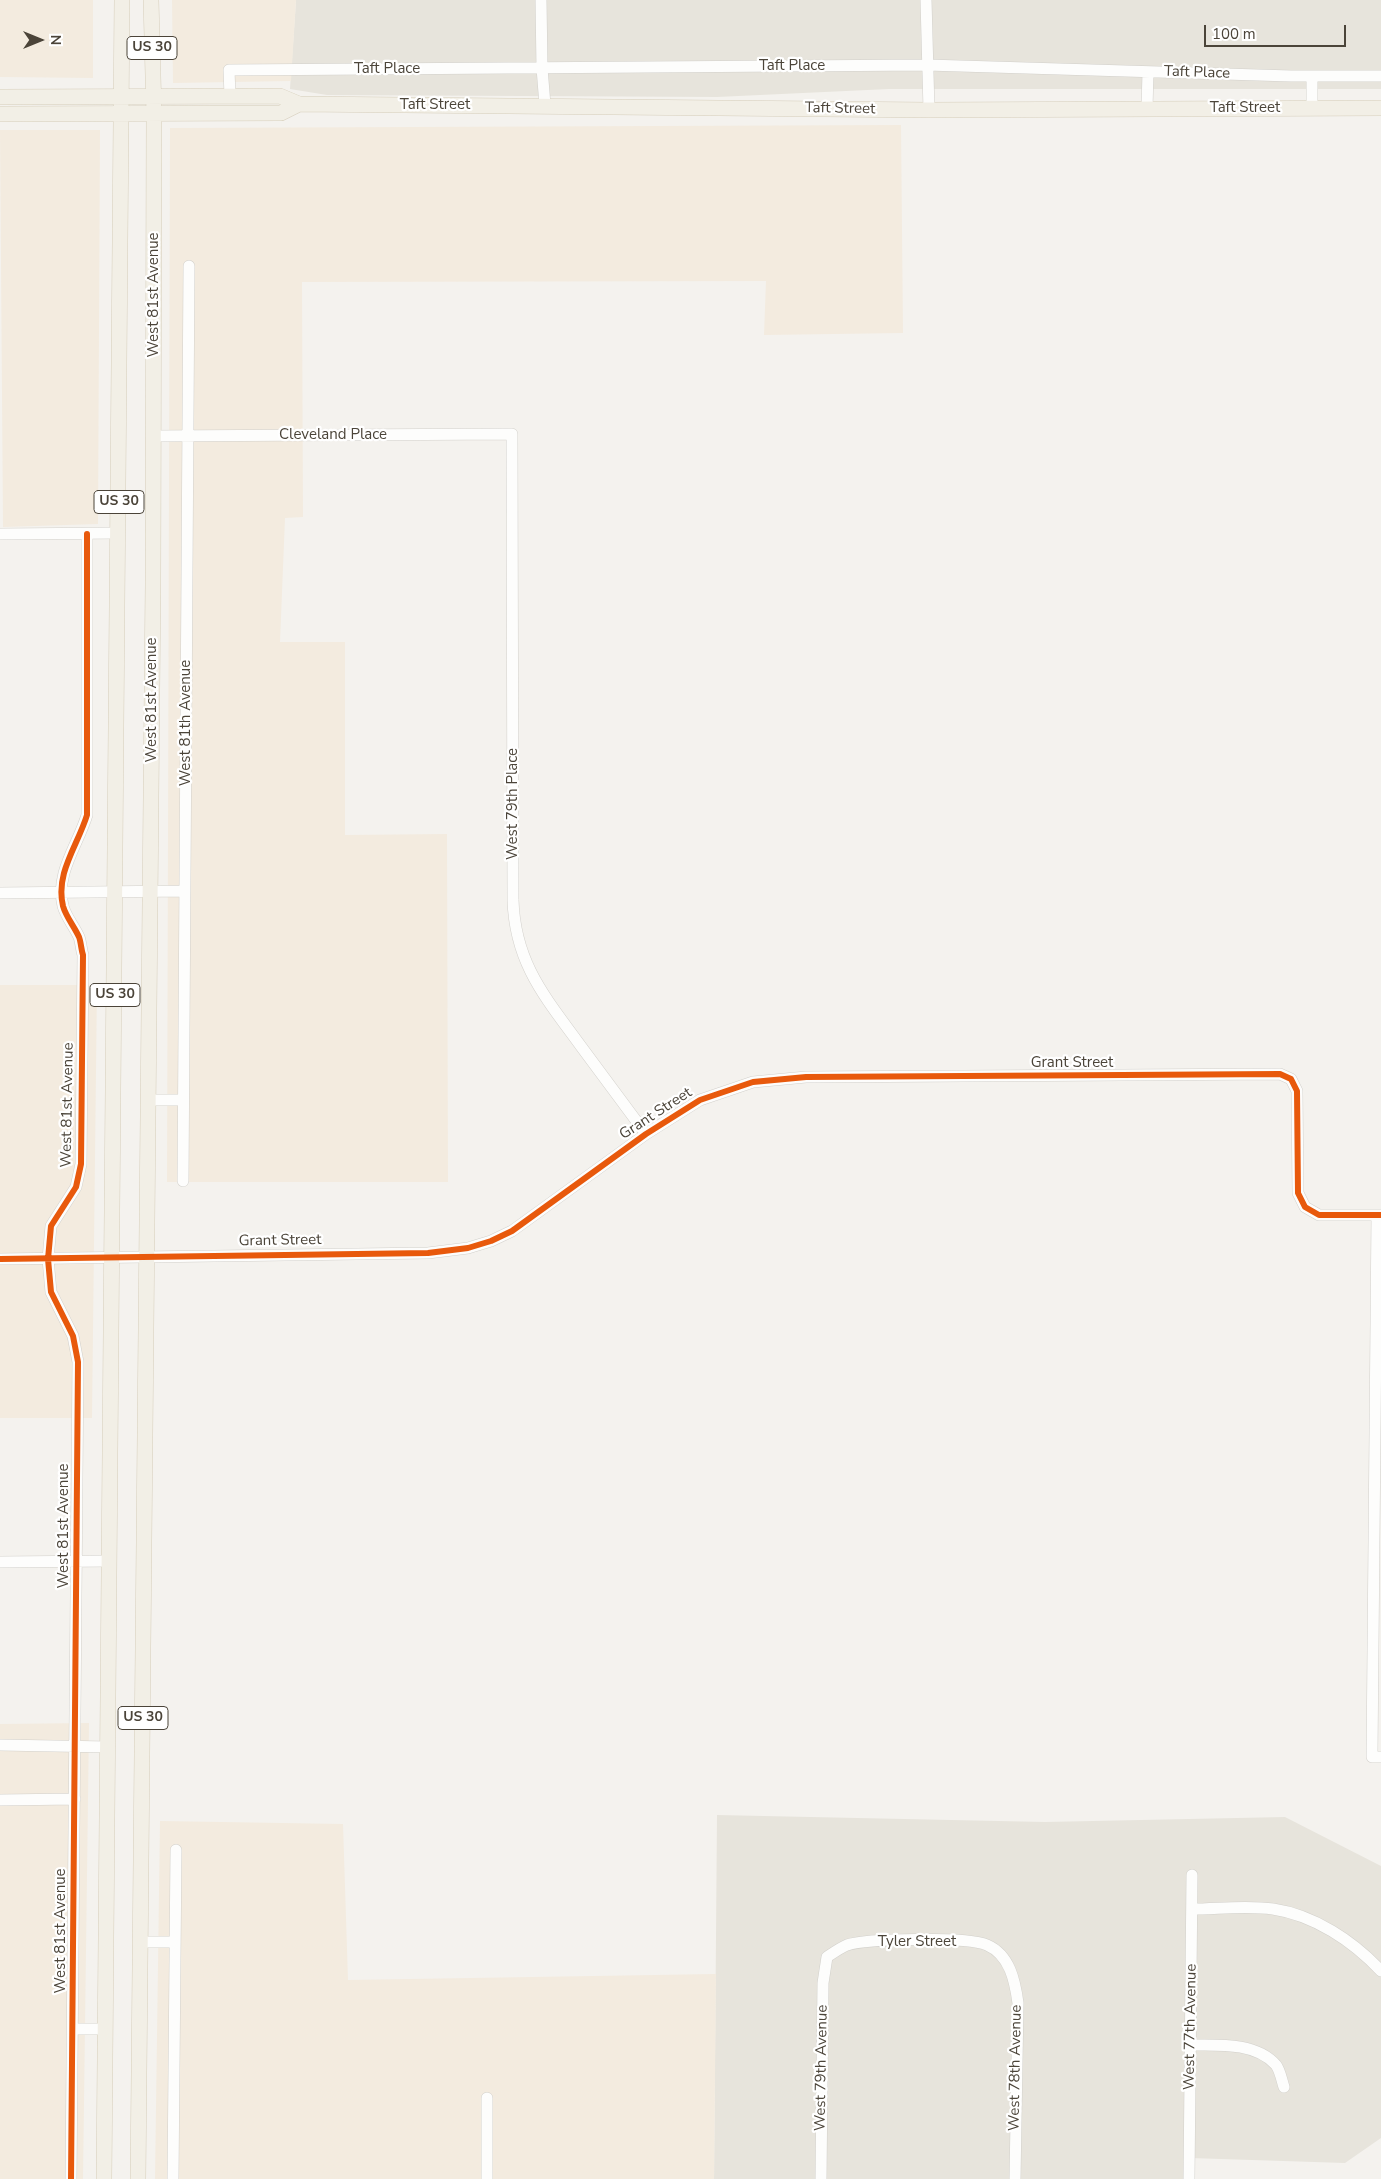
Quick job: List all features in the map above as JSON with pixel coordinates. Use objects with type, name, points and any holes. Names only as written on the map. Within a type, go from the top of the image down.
[{"type":"main road","name":"US 30","points":[[104,2179],[122,0]]},
{"type":"main road","name":"West 81st Avenue","points":[[138,2179],[151,891],[154,113],[151,0]]},
{"type":"main road","name":"Taft Street","points":[[0,97],[280,96],[298,104],[929,110],[1381,108]]},
{"type":"main road","name":"Taft Street","points":[[0,114],[281,113],[298,104]]},
{"type":"street","points":[[541,0],[542,68],[545,105]]},
{"type":"street","points":[[926,0],[929,110]]},
{"type":"street","name":"Taft Place","points":[[230,96],[229,70],[927,65],[1312,76],[1381,76]]},
{"type":"street","points":[[1147,109],[1148,72]]},
{"type":"street","points":[[1312,76],[1312,108]]},
{"type":"street","name":"West 81th Avenue","points":[[183,1181],[189,266]]},
{"type":"street","name":"Cleveland Place","points":[[153,436],[512,434]]},
{"type":"street","name":"West 79th Place","points":[[512,434],[513,900],[517,937],[521,952],[536,985],[646,1134]]},
{"type":"street","points":[[0,534],[119,533]]},
{"type":"street","points":[[60,892],[65,866],[82,833],[87,815],[87,534]]},
{"type":"street","points":[[0,893],[186,891]]},
{"type":"street","name":"West 81st Avenue","points":[[60,892],[63,908],[79,937],[83,956],[80,1164],[76,1187],[52,1226],[48,1259],[51,1292],[73,1336],[78,1354],[71,2179]]},
{"type":"street","name":"Grant Street","points":[[0,1259],[428,1253],[468,1248],[490,1241],[523,1224],[646,1134],[700,1100],[753,1082],[806,1077],[1280,1074],[1291,1079],[1297,1091],[1297,1187],[1302,1203],[1312,1212],[1319,1215],[1379,1215]]},
{"type":"street","points":[[149,1100],[183,1100]]},
{"type":"street","points":[[1377,1757],[1379,1215]]},
{"type":"street","points":[[0,1562],[110,1562]]},
{"type":"street","points":[[0,1745],[108,1747]]},
{"type":"street","points":[[0,1800],[75,1799]]},
{"type":"street","points":[[173,2179],[176,1850]]},
{"type":"street","name":"West 77th Avenue","points":[[1189,2179],[1192,1875]]},
{"type":"street","points":[[1192,1909],[1272,1909],[1311,1920],[1340,1935],[1367,1955],[1381,1971]]},
{"type":"street","name":"Tyler Street","points":[[827,1957],[847,1945],[880,1940],[961,1941],[988,1945],[1004,1959]]},
{"type":"street","points":[[140,1942],[174,1942]]},
{"type":"street","name":"West 79th Avenue","points":[[821,2179],[823,1983],[827,1957]]},
{"type":"street","name":"West 78th Avenue","points":[[1004,1959],[1014,1977],[1018,2003],[1015,2179]]},
{"type":"street","points":[[73,2029],[106,2029]]},
{"type":"street","points":[[1190,2045],[1238,2047],[1260,2053],[1277,2066],[1284,2087]]},
{"type":"street","points":[[487,2098],[487,2179]]},
{"type":"shaded area","points":[[0,0],[93,0],[93,78],[0,77]]},
{"type":"shaded area","points":[[172,0],[296,0],[291,81],[173,83]]},
{"type":"shaded area","points":[[296,0],[1381,0],[1381,89],[889,89],[717,97],[327,95],[290,89]]},
{"type":"shaded area","points":[[901,125],[903,333],[764,335],[766,281],[302,282],[303,517],[285,518],[280,642],[345,642],[345,835],[447,834],[448,1182],[167,1182],[170,128]]},
{"type":"shaded area","points":[[0,130],[100,130],[98,524],[3,527]]},
{"type":"shaded area","points":[[0,985],[97,985],[92,1418],[0,1418]]},
{"type":"shaded area","points":[[89,1723],[83,2179],[0,2179],[0,1724]]},
{"type":"shaded area","points":[[717,1815],[1045,1822],[1285,1817],[1381,1866],[1381,2138],[1345,2163],[1190,2158],[1189,2179],[714,2179]]},
{"type":"shaded area","points":[[160,1821],[343,1824],[348,1980],[716,1974],[714,2179],[155,2179]]},
{"type":"cycle path","points":[[71,2179],[78,1362],[73,1336],[51,1292],[48,1259],[51,1226],[76,1187],[81,1164],[83,955],[79,937],[64,910],[61,894],[65,871],[87,815],[87,534]]},
{"type":"cycle path","points":[[0,1259],[428,1253],[468,1248],[491,1241],[512,1231],[646,1134],[700,1100],[753,1082],[806,1077],[1280,1074],[1291,1079],[1297,1091],[1298,1193],[1305,1207],[1319,1215],[1381,1215]]}]
